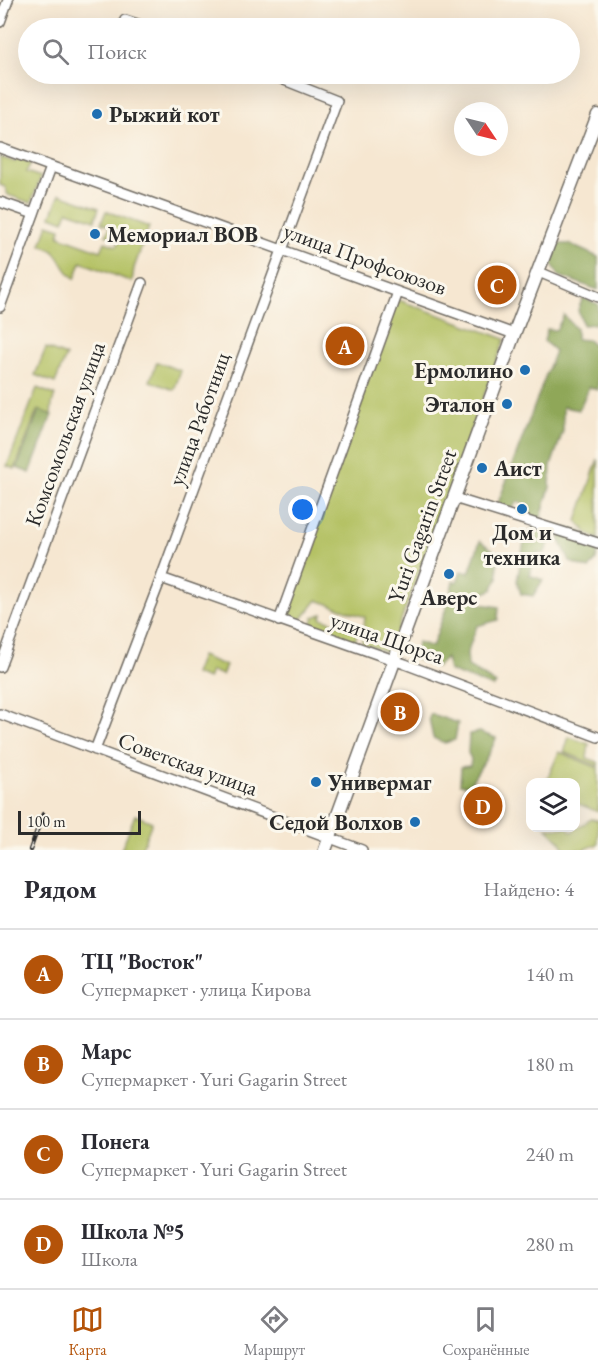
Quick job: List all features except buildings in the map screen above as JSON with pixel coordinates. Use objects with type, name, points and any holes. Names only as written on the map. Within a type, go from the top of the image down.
[{"type":"main road","name":"Yuri Gagarin Street","points":[[325,850],[514,334],[598,115]]},
{"type":"street","points":[[0,22],[8,0]]},
{"type":"street","name":"улица Работниц","points":[[95,750],[337,101],[294,84]]},
{"type":"street","name":"улица Профсоюзов","points":[[0,148],[514,334]]},
{"type":"street","points":[[0,307],[51,167]]},
{"type":"street","points":[[0,202],[34,214]]},
{"type":"street","points":[[539,272],[598,297]]},
{"type":"street","name":"Комсомольская улица","points":[[0,667],[142,283]]},
{"type":"street","points":[[279,621],[398,292]]},
{"type":"street","points":[[454,498],[598,543]]},
{"type":"street","name":"улица Щорса","points":[[161,578],[395,660],[598,737]]},
{"type":"street","name":"Советская улица","points":[[0,714],[362,850]]},
{"type":"green space","points":[[0,157],[15,162],[18,158],[31,163],[26,172],[41,177],[31,203],[8,195],[5,187],[0,185]]},
{"type":"green space","points":[[60,194],[99,208],[95,220],[68,211],[64,221],[51,216]]},
{"type":"green space","points":[[106,211],[149,227],[134,268],[132,282],[81,262],[75,279],[54,252],[41,245],[48,224],[61,228],[59,236],[101,251],[105,242],[117,246],[119,240],[106,235],[110,226],[101,223]]},
{"type":"green space","points":[[559,244],[569,244],[598,257],[598,290],[559,276],[551,262]]},
{"type":"green space","points":[[583,298],[598,304],[598,319],[594,324],[583,325],[578,310]]},
{"type":"green space","points":[[396,299],[505,339],[389,653],[362,643],[365,617],[317,600],[301,620],[284,614]]},
{"type":"green space","points":[[564,315],[576,329],[576,339],[588,340],[595,346],[598,331],[598,390],[589,387],[579,410],[563,407],[563,431],[551,466],[550,487],[540,521],[526,515],[528,505],[517,502],[511,510],[497,506],[555,351],[544,341],[547,329],[556,330]]},
{"type":"green space","points":[[46,348],[66,356],[55,383],[35,375]]},
{"type":"green space","points":[[157,362],[181,371],[174,390],[150,381]]},
{"type":"green space","points":[[37,388],[55,395],[51,416],[37,411],[15,469],[7,466]]},
{"type":"green space","points":[[39,410],[52,415],[30,473],[17,468]]},
{"type":"green space","points":[[598,459],[598,539],[589,535],[577,521]]},
{"type":"green space","points":[[533,527],[551,539],[544,554],[537,553],[529,575],[543,580],[533,596],[521,594],[517,581],[525,536]]},
{"type":"green space","points":[[567,528],[582,532],[598,549],[596,560],[589,569],[570,562],[559,538]]},
{"type":"green space","points":[[480,541],[497,553],[498,578],[492,590],[476,596],[475,603],[499,607],[498,620],[477,626],[467,653],[468,666],[496,684],[493,687],[449,671],[446,658],[437,667],[413,658],[418,642],[432,647],[449,600],[453,581],[457,582],[461,571],[469,573]]},
{"type":"green space","points":[[322,614],[321,618],[349,628],[350,625],[355,626],[357,634],[355,642],[310,627],[314,617]]},
{"type":"green space","points":[[201,656],[226,666],[222,675],[211,671],[208,679],[194,674]]},
{"type":"green space","points":[[431,714],[458,723],[455,740],[445,743],[433,738],[429,718]]},
{"type":"green space","points":[[479,732],[496,738],[469,786],[460,784],[461,767],[470,766],[469,734]]},
{"type":"green space","points":[[569,737],[589,744],[587,758],[598,762],[598,766],[564,752]]},
{"type":"green space","points":[[559,752],[598,768],[598,812],[580,805],[580,778],[548,778]]},
{"type":"green space","points":[[135,815],[152,822],[141,850],[121,850]]},
{"type":"green space","points":[[591,819],[598,820],[598,844],[583,850],[565,850],[551,832],[580,832],[580,827]]},
{"type":"railway","points":[[30,850],[43,814]]},
{"type":"place","name":"Рыжий кот","points":[[97,114]]},
{"type":"place","name":"Мемориал ВОВ","points":[[95,234]]},
{"type":"place","name":"Понега","points":[[497,285]]},
{"type":"place","name":"ТЦ \"Восток\"","points":[[345,346]]},
{"type":"place","name":"Ермолино","points":[[525,370]]},
{"type":"place","name":"Эталон","points":[[507,404]]},
{"type":"place","name":"Аист","points":[[482,468]]},
{"type":"place","name":"Дом и техника","points":[[522,509]]},
{"type":"place","name":"Аверс","points":[[449,574]]},
{"type":"place","name":"Марс","points":[[400,712]]},
{"type":"place","name":"Универмаг","points":[[316,782]]},
{"type":"place","name":"Школа №5","points":[[483,806]]},
{"type":"place","name":"Седой Волхов","points":[[415,822]]}]
